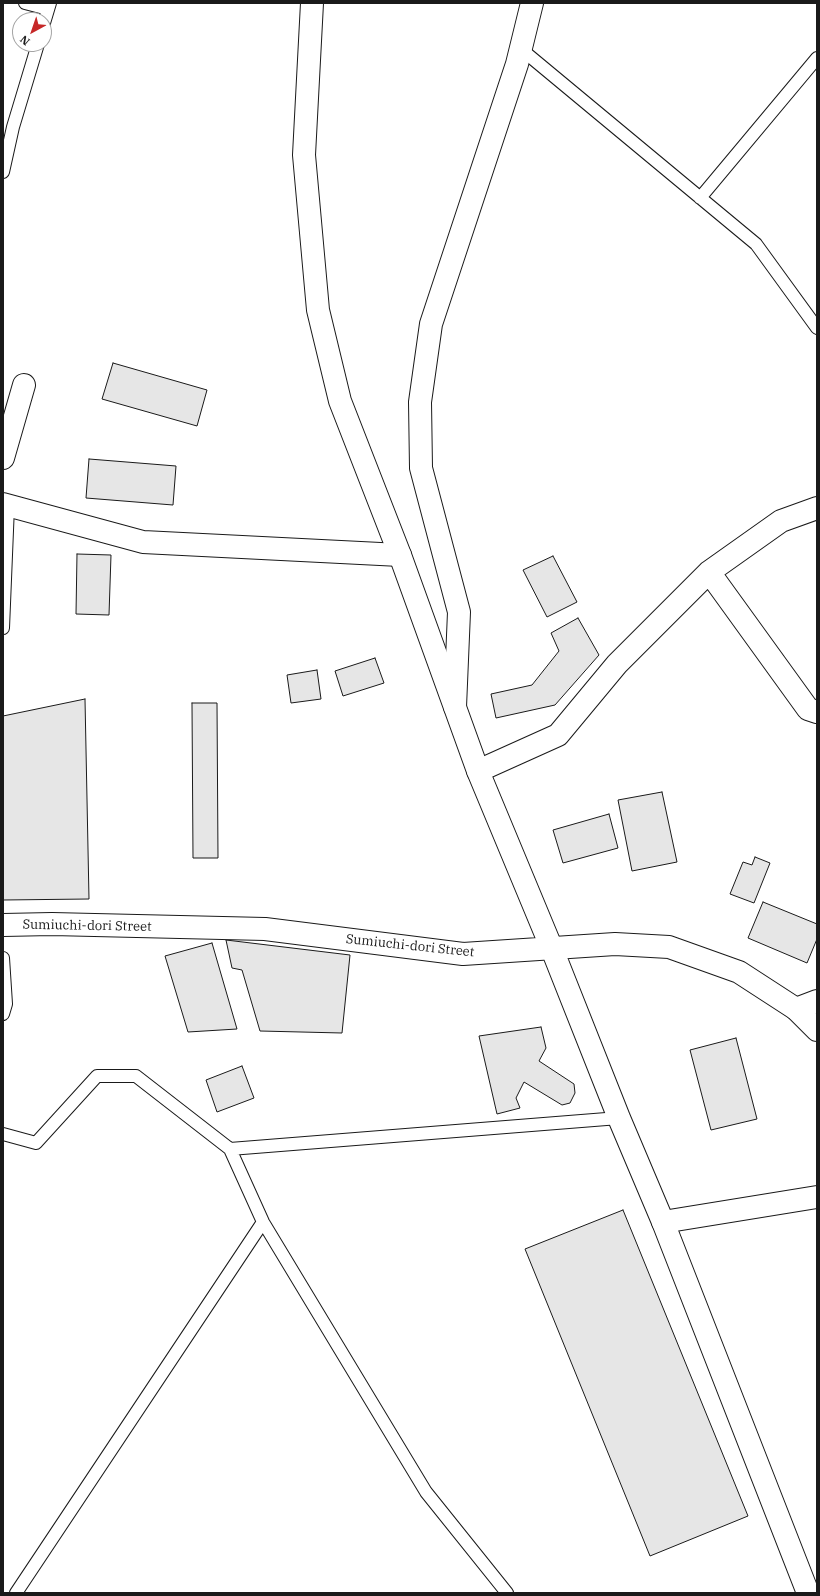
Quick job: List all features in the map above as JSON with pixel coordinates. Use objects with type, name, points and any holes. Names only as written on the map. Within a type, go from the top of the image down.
[{"type":"street","points":[[312,3],[304,155],[318,310],[340,400],[400,555],[478,771],[552,948],[619,1118],[663,1222],[808,1593]]},
{"type":"street","points":[[455,708],[459,612],[421,468],[420,402],[431,324],[521,49],[532,3]]},
{"type":"street","points":[[3,458],[24,385]]},
{"type":"street","points":[[5,505],[143,542],[400,555]]},
{"type":"street","points":[[478,771],[558,735],[617,664],[709,572],[781,521],[817,508]]},
{"type":"street","points":[[709,572],[808,709],[817,712]]},
{"type":"street","name":"Sumiuchi-dori Street","points":[[3,925],[52,924],[264,930],[463,954],[615,944],[669,947],[739,972],[796,1008],[817,1030]]},
{"type":"street","points":[[796,1008],[817,1001]]},
{"type":"street","points":[[663,1222],[817,1197]]},
{"type":"lane","points":[[25,3],[49,6]]},
{"type":"lane","points":[[521,49],[756,244],[817,328]]},
{"type":"lane","points":[[3,172],[5,155],[36,52]]},
{"type":"lane","points":[[700,198],[817,58]]},
{"type":"lane","points":[[3,628],[5,505]]},
{"type":"lane","points":[[3,958],[6,1004],[3,1014]]},
{"type":"lane","points":[[3,1134],[36,1142],[97,1076],[136,1076],[230,1149],[263,1222],[426,1492],[507,1593]]},
{"type":"lane","points":[[230,1149],[619,1118]]},
{"type":"lane","points":[[16,1593],[263,1222]]},
{"type":"building","points":[[113,363],[207,390],[197,426],[102,399]]},
{"type":"building","points":[[89,459],[176,466],[173,505],[86,498]]},
{"type":"building","points":[[77,554],[111,555],[109,615],[76,614]]},
{"type":"building","points":[[553,556],[577,602],[547,617],[523,570]]},
{"type":"building","points":[[578,618],[599,655],[555,705],[496,718],[491,694],[532,685],[559,651],[551,633]]},
{"type":"building","points":[[375,658],[384,683],[343,696],[335,671]]},
{"type":"building","points":[[317,670],[321,699],[291,703],[287,675]]},
{"type":"building","points":[[85,699],[89,899],[3,900],[3,716]]},
{"type":"building","points":[[192,703],[217,703],[218,858],[193,858]]},
{"type":"building","points":[[662,792],[677,862],[632,871],[618,800]]},
{"type":"building","points":[[609,814],[618,848],[563,863],[553,830]]},
{"type":"building","points":[[755,857],[770,863],[754,903],[730,894],[743,862],[752,865]]},
{"type":"building","points":[[763,902],[817,924],[817,939],[807,963],[748,938]]},
{"type":"building","points":[[226,940],[350,955],[342,1033],[260,1031],[242,970],[232,968]]},
{"type":"building","points":[[212,943],[237,1029],[188,1032],[165,956]]},
{"type":"building","points":[[541,1027],[546,1048],[539,1061],[574,1084],[575,1093],[570,1103],[562,1105],[524,1082],[516,1098],[520,1108],[497,1114],[479,1036]]},
{"type":"building","points":[[736,1038],[757,1119],[711,1130],[690,1050]]},
{"type":"building","points":[[242,1066],[254,1098],[217,1112],[206,1080]]},
{"type":"building","points":[[623,1210],[748,1516],[650,1556],[525,1249]]}]
